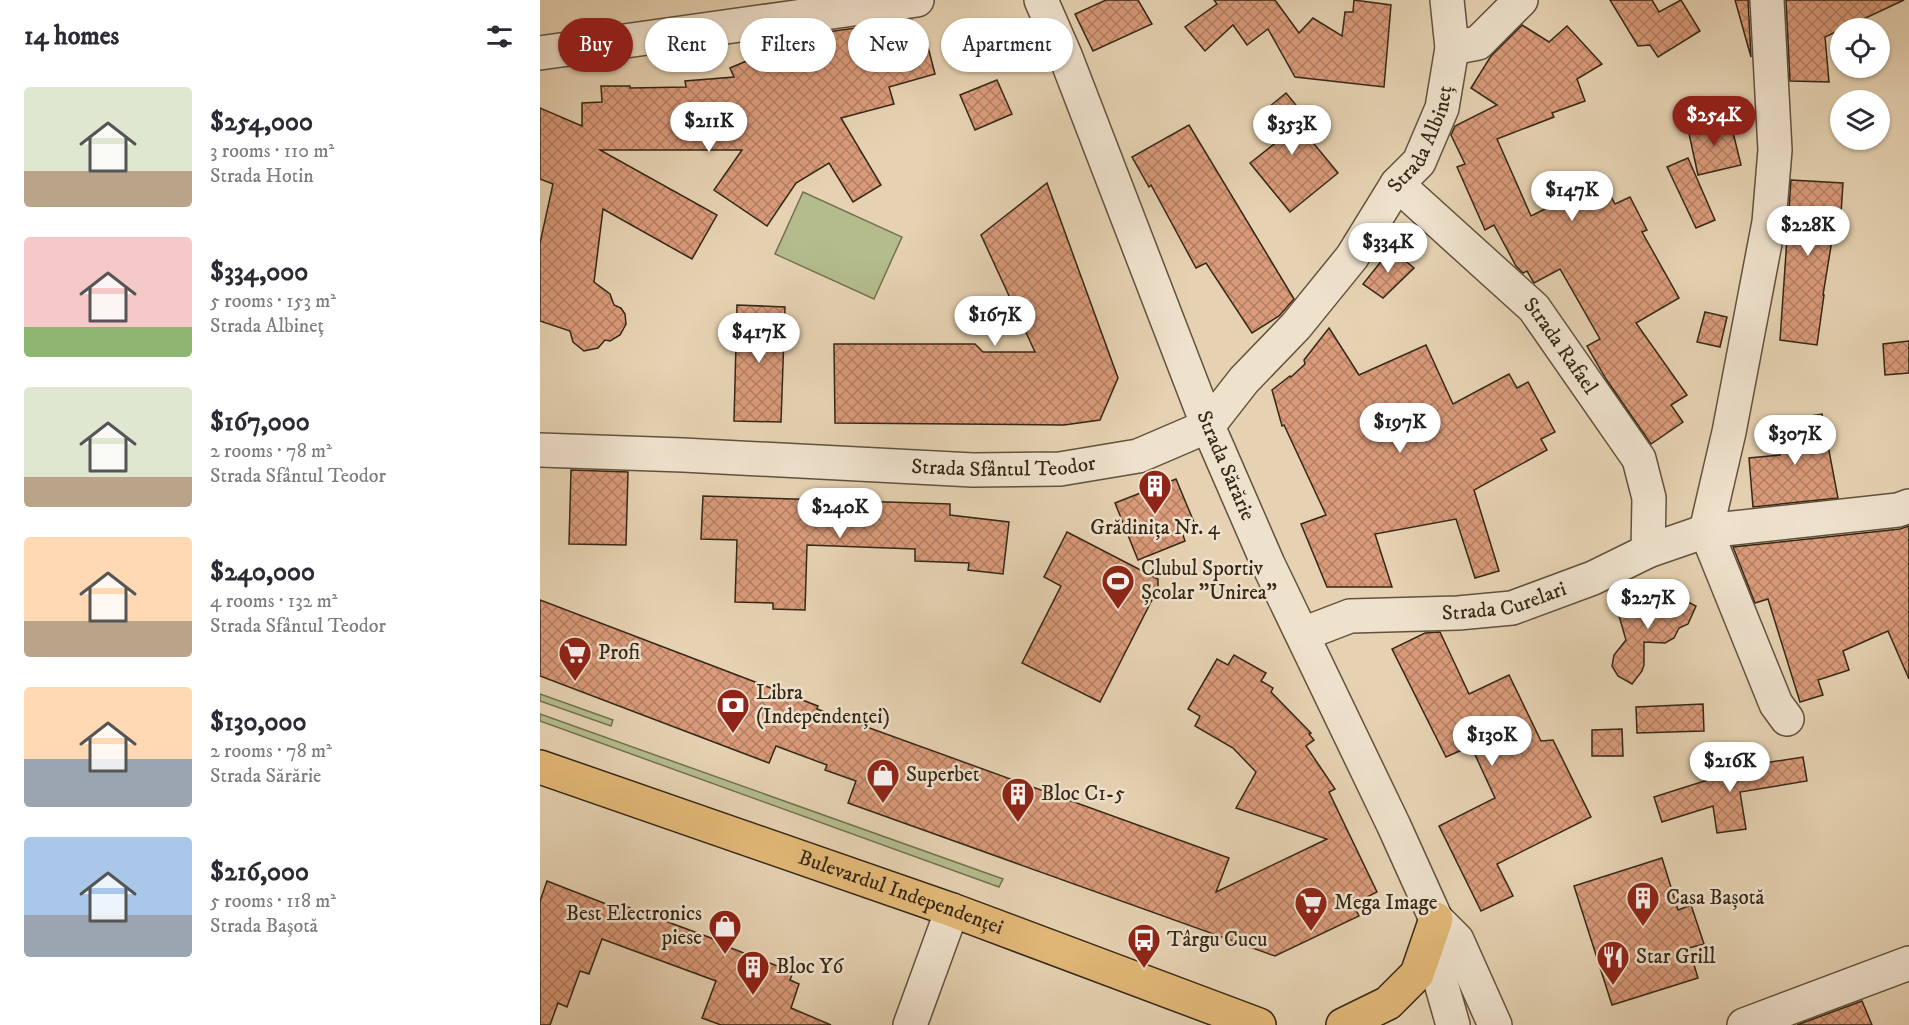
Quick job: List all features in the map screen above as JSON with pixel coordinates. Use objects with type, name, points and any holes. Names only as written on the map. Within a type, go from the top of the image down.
[{"type":"main road","name":"Bulevardul Independenței","points":[[540,767],[952,910],[1259,1025]]},
{"type":"main road","points":[[1343,1025],[1388,1003],[1417,974],[1436,919]]},
{"type":"street","points":[[540,52],[917,0]]},
{"type":"street","name":"Strada Sărărie","points":[[1041,0],[1074,77],[1208,426],[1268,564],[1436,919],[1457,940],[1496,1025]]},
{"type":"street","name":"Strada Albineț","points":[[1208,426],[1244,380],[1296,326],[1352,257],[1397,184],[1419,162],[1442,108],[1452,48],[1447,0]]},
{"type":"street","points":[[1452,48],[1478,43],[1521,0]]},
{"type":"street","points":[[1767,0],[1775,150],[1769,222],[1729,432],[1706,531],[1776,704],[1787,718]]},
{"type":"street","name":"Strada Rafael","points":[[1397,184],[1534,308],[1640,459],[1648,498],[1648,551]]},
{"type":"street","name":"Strada Sfântul Teodor","points":[[540,450],[683,454],[973,470],[1060,469],[1138,456],[1208,426]]},
{"type":"street","name":"Strada Curelari","points":[[1303,634],[1350,616],[1512,609],[1593,578],[1648,551],[1706,531],[1898,510],[1909,506]]},
{"type":"street","points":[[910,1025],[952,910]]},
{"type":"street","name":"Strada Sărărie","points":[[1436,919],[1439,976],[1453,1025]]},
{"type":"street","points":[[1744,1025],[1909,963]]},
{"type":"green space","points":[[803,192],[902,237],[874,299],[775,254]]},
{"type":"green space","points":[[540,694],[613,720],[611,726],[540,701]]},
{"type":"green space","points":[[540,714],[1003,879],[999,887],[540,721]]},
{"type":"building","points":[[1106,0],[1138,0],[1152,24],[1093,51],[1075,14]]},
{"type":"building","points":[[1214,0],[1275,0],[1299,33],[1313,18],[1342,36],[1345,12],[1353,12],[1354,0],[1391,5],[1384,87],[1295,77],[1268,29],[1247,45],[1233,25],[1205,51],[1185,27],[1217,4]]},
{"type":"building","points":[[1610,0],[1652,0],[1659,12],[1681,0],[1700,31],[1658,57],[1650,45],[1638,46]]},
{"type":"building","points":[[1735,0],[1748,0],[1751,57]]},
{"type":"building","points":[[1786,0],[1904,0],[1866,18],[1830,18],[1830,35],[1825,37],[1829,82],[1790,81]]},
{"type":"building","points":[[1522,25],[1549,42],[1567,26],[1602,64],[1577,79],[1585,101],[1552,113],[1554,117],[1497,139],[1531,216],[1602,180],[1615,204],[1630,197],[1647,230],[1642,232],[1679,298],[1636,323],[1687,395],[1671,405],[1683,422],[1651,444],[1606,379],[1587,346],[1600,339],[1560,269],[1534,283],[1527,271],[1523,273],[1516,266],[1494,225],[1485,230],[1457,167],[1465,164],[1451,135],[1455,126],[1497,105],[1471,88],[1491,56]]},
{"type":"building","points":[[848,29],[848,72],[929,72],[929,51],[935,74],[889,87],[894,104],[841,118],[881,185],[853,202],[829,163],[796,183],[767,226],[714,190],[742,150],[600,150],[717,215],[692,259],[603,209],[594,282],[610,294],[614,305],[621,308],[625,314],[626,324],[620,335],[610,341],[605,340],[598,348],[584,351],[573,342],[570,331],[540,321],[540,243],[553,184],[540,179],[540,108],[582,126],[582,103],[602,102],[601,86],[686,87],[685,81],[734,77],[730,68],[740,64],[740,72],[836,72],[836,31]]},
{"type":"building","points":[[997,80],[1012,114],[975,130],[960,95]]},
{"type":"building","points":[[1286,93],[1313,126],[1305,133],[1338,173],[1290,212],[1250,163],[1278,141],[1258,116]]},
{"type":"building","points":[[1730,120],[1741,165],[1698,175],[1688,129]]},
{"type":"building","points":[[1189,125],[1294,299],[1279,316],[1252,333],[1206,263],[1196,268],[1151,185],[1149,187],[1132,157]]},
{"type":"building","points":[[1688,158],[1715,220],[1696,228],[1667,167]]},
{"type":"building","points":[[1791,180],[1843,183],[1840,228],[1834,228],[1817,345],[1780,340]]},
{"type":"building","points":[[1047,183],[1118,378],[1100,420],[1064,425],[835,423],[834,344],[975,344],[983,352],[1035,352],[981,235]]},
{"type":"building","points":[[1391,249],[1414,268],[1383,298],[1363,284]]},
{"type":"building","points":[[737,305],[785,307],[781,422],[734,421]]},
{"type":"building","points":[[1705,312],[1727,317],[1720,347],[1697,342]]},
{"type":"building","points":[[1329,328],[1359,375],[1426,345],[1453,404],[1509,374],[1517,388],[1528,382],[1555,432],[1541,439],[1547,450],[1474,490],[1499,571],[1475,578],[1456,519],[1375,534],[1392,587],[1327,587],[1301,524],[1326,515],[1284,425],[1282,426],[1272,390],[1305,364],[1304,360]]},
{"type":"building","points":[[1909,341],[1909,373],[1885,375],[1883,344]]},
{"type":"building","points":[[1822,414],[1838,498],[1753,507],[1749,458],[1780,455],[1775,422]]},
{"type":"building","points":[[571,470],[628,472],[626,545],[569,544]]},
{"type":"building","name":"Grădinița Nr. 4","points":[[1176,479],[1196,527],[1182,532],[1185,541],[1138,560],[1115,503]]},
{"type":"building","points":[[703,496],[950,504],[950,515],[1009,522],[1003,574],[968,570],[969,563],[915,561],[915,549],[807,545],[805,610],[773,609],[773,603],[735,602],[737,540],[701,539]]},
{"type":"building","points":[[1909,526],[1909,679],[1888,631],[1843,651],[1849,670],[1818,680],[1823,695],[1800,702],[1768,599],[1755,603],[1733,547],[1900,529]]},
{"type":"building","name":"Clubul Sportiv Școlar \"Unirea\"","points":[[1067,532],[1158,579],[1158,588],[1100,702],[1022,663],[1061,586],[1044,577]]},
{"type":"building","points":[[1651,594],[1669,600],[1680,598],[1696,606],[1688,624],[1679,628],[1674,638],[1665,643],[1644,642],[1644,665],[1632,684],[1618,676],[1612,666],[1614,655],[1626,640],[1617,609],[1635,604]]},
{"type":"building","points":[[540,600],[818,706],[817,709],[1229,858],[1216,892],[1327,839],[1236,808],[1256,772],[1233,748],[1195,726],[1200,716],[1188,709],[1217,659],[1228,665],[1234,655],[1266,673],[1261,681],[1273,688],[1271,692],[1311,733],[1309,734],[1314,740],[1306,746],[1335,789],[1329,792],[1377,892],[1353,904],[1359,916],[1275,956],[848,803],[856,781],[825,770],[827,765],[776,746],[769,763],[540,676]]},
{"type":"building","points":[[1440,632],[1469,694],[1509,675],[1541,741],[1553,740],[1591,817],[1497,864],[1513,896],[1481,911],[1439,826],[1495,798],[1471,746],[1446,757],[1392,649],[1425,633]]},
{"type":"building","points":[[1703,704],[1704,731],[1637,733],[1636,707]]},
{"type":"building","points":[[1622,729],[1623,756],[1592,756],[1592,730]]},
{"type":"building","points":[[1803,757],[1807,781],[1740,792],[1746,829],[1717,833],[1713,806],[1662,822],[1654,797],[1758,764]]},
{"type":"building","name":"Casa Bașotă","points":[[1662,858],[1678,910],[1691,905],[1704,944],[1689,948],[1698,978],[1612,1005],[1574,886]]},
{"type":"building","points":[[547,881],[624,911],[625,906],[793,972],[790,980],[799,984],[791,1008],[831,1025],[721,1025],[702,1018],[716,981],[602,939],[589,974],[580,971],[567,1007],[558,1003],[550,1025],[540,1025],[540,901]]},
{"type":"building","points":[[1862,1001],[1872,1025],[1797,1025]]},
{"type":"place","name":"Grădinița Nr. 4","points":[[1155,515]]},
{"type":"place","name":"Clubul Sportiv Școlar \"Unirea\"","points":[[1118,610]]},
{"type":"place","name":"Profi","points":[[575,682]]},
{"type":"place","name":"Libra (Independenței)","points":[[733,734]]},
{"type":"place","name":"Superbet","points":[[883,804]]},
{"type":"place","name":"Bloc C1-5","points":[[1018,823]]},
{"type":"place","name":"Casa Bașotă","points":[[1643,927]]},
{"type":"place","name":"Mega Image","points":[[1311,932]]},
{"type":"place","name":"Best Electronics piese","points":[[725,955]]},
{"type":"place","name":"Târgu Cucu","points":[[1144,969]]},
{"type":"place","name":"Star Grill","points":[[1613,986]]},
{"type":"place","name":"Bloc Y6","points":[[753,996]]}]
